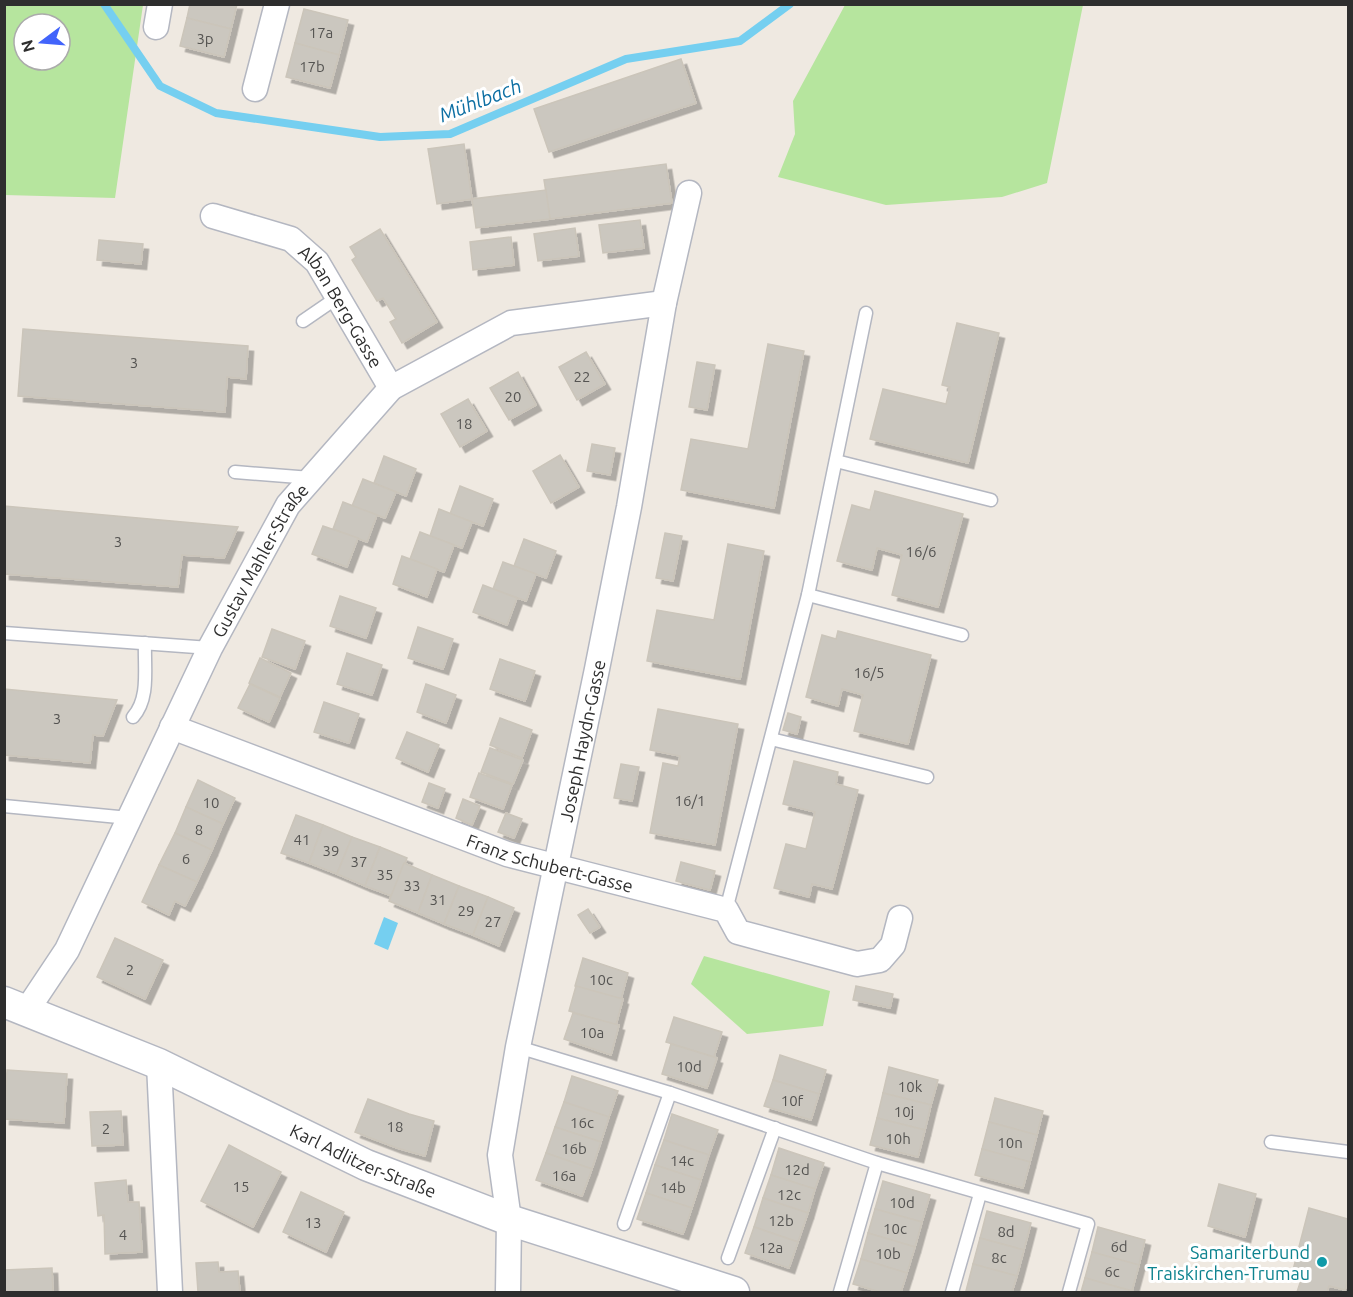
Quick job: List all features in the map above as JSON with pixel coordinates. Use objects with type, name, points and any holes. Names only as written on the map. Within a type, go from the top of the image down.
[{"type":"street","points":[[255,90],[277,4]]},
{"type":"street","name":"Joseph Haydn-Gasse","points":[[508,1293],[509,1220],[500,1155],[518,1047],[629,507],[664,303],[689,193]]},
{"type":"street","name":"Alban Berg-Gasse","points":[[213,216],[291,239],[317,261],[391,388]]},
{"type":"street","name":"Gustav Mahler-Straße","points":[[16,1006],[67,951],[210,648],[288,505],[391,388],[511,323],[664,303]]},
{"type":"street","name":"Franz Schubert-Gasse","points":[[172,727],[507,854],[726,910]]},
{"type":"street","points":[[726,910],[738,932],[857,964],[880,960],[893,945],[900,918]]},
{"type":"street","name":"Karl Adlitzer-Straße","points":[[16,1006],[159,1065],[366,1165],[509,1220],[734,1293]]},
{"type":"street","points":[[159,1065],[170,1293]]},
{"type":"lane","points":[[303,321],[338,297]]},
{"type":"lane","points":[[726,910],[808,595],[866,313]]},
{"type":"lane","points":[[836,461],[991,500]]},
{"type":"lane","points":[[235,472],[311,478]]},
{"type":"lane","points":[[808,595],[962,635]]},
{"type":"lane","points":[[4,633],[210,648]]},
{"type":"lane","points":[[134,717],[141,708],[144,696],[145,644]]},
{"type":"lane","points":[[771,739],[927,777]]},
{"type":"lane","points":[[4,806],[129,818]]},
{"type":"lane","points":[[518,1047],[670,1093],[877,1163],[1088,1224],[1069,1293]]},
{"type":"lane","points":[[624,1224],[670,1093]]},
{"type":"lane","points":[[728,1258],[774,1128]]},
{"type":"lane","points":[[1271,1142],[1348,1152]]},
{"type":"lane","points":[[840,1293],[877,1163]]},
{"type":"lane","points":[[952,1293],[980,1194]]},
{"type":"green space","points":[[5,4],[143,5],[115,198],[5,195]]},
{"type":"green space","points":[[845,5],[1083,5],[1047,183],[1002,197],[886,205],[778,177],[795,134],[793,101]]},
{"type":"green space","points":[[704,956],[830,991],[823,1026],[747,1034],[691,984]]},
{"type":"water","points":[[384,917],[398,923],[388,950],[374,944]]},
{"type":"building","points":[[190,4],[237,4],[231,29],[187,18]]},
{"type":"building","points":[[304,9],[348,20],[339,55],[295,43]]},
{"type":"building","points":[[187,18],[231,29],[224,57],[180,46]]},
{"type":"building","points":[[295,43],[339,55],[330,88],[286,77]]},
{"type":"building","points":[[681,59],[696,103],[549,152],[534,109]]},
{"type":"building","points":[[464,144],[472,199],[437,204],[428,149]]},
{"type":"building","points":[[666,164],[672,203],[550,219],[544,180]]},
{"type":"building","points":[[546,190],[550,219],[476,228],[472,199]]},
{"type":"building","points":[[640,220],[644,248],[603,253],[599,225]]},
{"type":"building","points":[[575,228],[579,256],[538,261],[534,234]]},
{"type":"building","points":[[380,229],[437,322],[402,343],[390,322],[396,319],[383,298],[377,301],[352,260],[356,257],[350,247]]},
{"type":"building","points":[[511,237],[514,265],[473,270],[470,242]]},
{"type":"building","points":[[99,240],[143,244],[141,264],[97,260]]},
{"type":"building","points":[[957,323],[999,333],[968,463],[870,439],[883,389],[946,404],[950,387],[942,385]]},
{"type":"building","points":[[23,329],[248,346],[246,379],[227,377],[225,412],[18,396]]},
{"type":"building","points":[[768,344],[804,351],[774,508],[681,490],[691,439],[748,449]]},
{"type":"building","points":[[586,352],[605,384],[577,400],[559,367]]},
{"type":"building","points":[[697,362],[715,365],[707,410],[689,407]]},
{"type":"building","points":[[518,372],[536,405],[509,420],[490,388]]},
{"type":"building","points":[[468,399],[487,431],[460,447],[441,414]]},
{"type":"building","points":[[592,444],[615,448],[610,475],[587,471]]},
{"type":"building","points":[[560,455],[579,487],[551,503],[533,471]]},
{"type":"building","points":[[384,456],[416,469],[406,496],[374,483]]},
{"type":"building","points":[[363,479],[396,492],[385,518],[352,506]]},
{"type":"building","points":[[460,486],[493,499],[483,526],[450,514]]},
{"type":"building","points":[[875,491],[963,514],[938,607],[892,595],[902,555],[877,548],[872,570],[837,561],[852,505],[870,510]]},
{"type":"building","points":[[343,502],[377,515],[367,542],[333,529]]},
{"type":"building","points":[[4,506],[238,527],[224,558],[182,555],[178,587],[4,574]]},
{"type":"building","points":[[439,509],[472,522],[462,548],[430,536]]},
{"type":"building","points":[[323,526],[358,538],[347,567],[312,554]]},
{"type":"building","points":[[420,532],[454,545],[444,572],[410,559]]},
{"type":"building","points":[[665,533],[682,536],[673,581],[656,578]]},
{"type":"building","points":[[524,539],[556,551],[546,578],[514,566]]},
{"type":"building","points":[[728,544],[764,551],[740,679],[647,661],[657,610],[714,620]]},
{"type":"building","points":[[402,556],[437,569],[427,597],[393,584]]},
{"type":"building","points":[[503,562],[536,574],[526,601],[493,589]]},
{"type":"building","points":[[483,585],[517,598],[507,625],[473,612]]},
{"type":"building","points":[[340,596],[376,608],[366,638],[330,626]]},
{"type":"building","points":[[418,627],[453,639],[443,669],[408,658]]},
{"type":"building","points":[[272,629],[305,641],[295,669],[262,657]]},
{"type":"building","points":[[838,631],[931,655],[908,744],[854,731],[863,695],[842,689],[838,706],[806,697],[822,635],[836,639]]},
{"type":"building","points":[[347,653],[382,665],[372,695],[337,684]]},
{"type":"building","points":[[260,658],[291,673],[280,697],[249,683]]},
{"type":"building","points":[[500,659],[535,671],[525,701],[490,689]]},
{"type":"building","points":[[250,684],[280,698],[269,722],[238,708]]},
{"type":"building","points":[[426,684],[456,695],[446,723],[417,712]]},
{"type":"building","points":[[4,689],[117,700],[103,736],[93,735],[90,763],[4,755]]},
{"type":"building","points":[[324,702],[359,714],[349,743],[314,732]]},
{"type":"building","points":[[658,709],[738,724],[715,845],[650,833],[663,763],[678,766],[680,756],[650,750]]},
{"type":"building","points":[[788,713],[801,717],[797,734],[783,730]]},
{"type":"building","points":[[500,718],[532,730],[522,758],[490,745]]},
{"type":"building","points":[[407,732],[439,745],[428,772],[396,758]]},
{"type":"building","points":[[490,748],[523,760],[513,784],[481,772]]},
{"type":"building","points":[[794,761],[838,772],[836,784],[858,790],[832,889],[812,884],[809,897],[774,888],[786,844],[806,849],[815,812],[783,804]]},
{"type":"building","points":[[621,764],[639,767],[632,801],[614,798]]},
{"type":"building","points":[[479,773],[512,785],[503,809],[470,797]]},
{"type":"building","points":[[198,780],[235,798],[223,824],[186,807]]},
{"type":"building","points":[[429,783],[445,789],[438,808],[422,802]]},
{"type":"building","points":[[463,799],[480,806],[472,825],[456,818]]},
{"type":"building","points":[[186,807],[223,824],[212,850],[175,833]]},
{"type":"building","points":[[506,813],[522,819],[514,838],[498,832]]},
{"type":"building","points":[[296,815],[323,825],[309,863],[281,853]]},
{"type":"building","points":[[323,825],[352,837],[337,874],[309,863]]},
{"type":"building","points":[[175,833],[212,850],[197,882],[159,865]]},
{"type":"building","points":[[352,837],[380,847],[365,886],[337,874]]},
{"type":"building","points":[[380,847],[407,858],[392,896],[365,886]]},
{"type":"building","points":[[681,862],[715,871],[710,890],[676,881]]},
{"type":"building","points":[[404,863],[432,875],[418,913],[389,901]]},
{"type":"building","points":[[159,865],[197,882],[185,906],[175,901],[169,915],[142,902]]},
{"type":"building","points":[[432,875],[459,886],[444,924],[418,913]]},
{"type":"building","points":[[459,886],[488,897],[473,935],[444,924]]},
{"type":"building","points":[[488,897],[514,908],[499,946],[473,935]]},
{"type":"building","points":[[588,909],[600,927],[590,933],[578,915]]},
{"type":"building","points":[[115,938],[163,960],[145,999],[97,977]]},
{"type":"building","points":[[583,958],[628,973],[621,999],[575,986]]},
{"type":"building","points":[[576,986],[623,999],[616,1025],[569,1011]]},
{"type":"building","points":[[856,986],[893,994],[890,1008],[853,1000]]},
{"type":"building","points":[[573,1013],[619,1025],[611,1055],[564,1039]]},
{"type":"building","points":[[674,1017],[722,1032],[714,1057],[666,1042]]},
{"type":"building","points":[[671,1044],[717,1058],[707,1088],[662,1074]]},
{"type":"building","points":[[780,1055],[826,1070],[819,1094],[773,1080]]},
{"type":"building","points":[[889,1067],[938,1080],[931,1105],[883,1093]]},
{"type":"building","points":[[7,1070],[67,1074],[64,1123],[4,1119]]},
{"type":"building","points":[[572,1076],[618,1091],[609,1117],[564,1102]]},
{"type":"building","points":[[773,1080],[819,1094],[811,1120],[764,1106]]},
{"type":"building","points":[[883,1093],[931,1105],[925,1130],[877,1118]]},
{"type":"building","points":[[995,1098],[1043,1111],[1037,1135],[989,1122]]},
{"type":"building","points":[[368,1099],[434,1121],[425,1156],[355,1132]]},
{"type":"building","points":[[564,1102],[609,1117],[601,1142],[555,1127]]},
{"type":"building","points":[[121,1111],[123,1145],[92,1146],[90,1112]]},
{"type":"building","points":[[672,1114],[718,1130],[709,1155],[664,1140]]},
{"type":"building","points":[[877,1118],[925,1130],[918,1157],[870,1145]]},
{"type":"building","points":[[989,1122],[1037,1135],[1030,1162],[982,1149]]},
{"type":"building","points":[[555,1127],[601,1142],[592,1169],[546,1153]]},
{"type":"building","points":[[664,1140],[709,1155],[701,1180],[655,1165]]},
{"type":"building","points":[[229,1145],[281,1172],[253,1227],[201,1201]]},
{"type":"building","points":[[779,1148],[824,1163],[815,1189],[771,1175]]},
{"type":"building","points":[[982,1149],[1030,1162],[1023,1188],[975,1175]]},
{"type":"building","points":[[546,1153],[592,1169],[582,1196],[536,1180]]},
{"type":"building","points":[[655,1165],[701,1180],[692,1208],[646,1193]]},
{"type":"building","points":[[771,1175],[815,1189],[808,1213],[763,1198]]},
{"type":"building","points":[[126,1180],[128,1202],[139,1202],[142,1252],[105,1254],[104,1215],[98,1216],[95,1183]]},
{"type":"building","points":[[883,1181],[930,1195],[922,1222],[875,1209]]},
{"type":"building","points":[[1219,1184],[1256,1194],[1245,1237],[1208,1226]]},
{"type":"building","points":[[301,1192],[344,1212],[326,1252],[283,1232]]},
{"type":"building","points":[[646,1193],[692,1208],[683,1234],[637,1219]]},
{"type":"building","points":[[763,1198],[808,1213],[798,1242],[754,1227]]},
{"type":"building","name":"Samariterbund Traiskirchen-Trumau","points":[[1309,1208],[1348,1219],[1348,1278],[1345,1290],[1329,1286],[1327,1292],[1297,1292],[1302,1277],[1292,1274]]},
{"type":"building","points":[[875,1209],[922,1222],[915,1247],[868,1233]]},
{"type":"building","points":[[987,1211],[1031,1223],[1024,1250],[980,1238]]},
{"type":"building","points":[[754,1227],[798,1242],[789,1268],[745,1253]]},
{"type":"building","points":[[1098,1227],[1145,1240],[1139,1265],[1092,1252]]},
{"type":"building","points":[[868,1233],[915,1247],[907,1273],[861,1259]]},
{"type":"building","points":[[980,1238],[1024,1250],[1017,1276],[973,1264]]},
{"type":"building","points":[[1092,1252],[1139,1265],[1132,1291],[1085,1278]]},
{"type":"building","points":[[861,1259],[907,1273],[901,1292],[880,1292],[853,1284]]},
{"type":"building","points":[[218,1262],[219,1272],[238,1271],[240,1292],[198,1292],[196,1263]]},
{"type":"building","points":[[973,1264],[1017,1276],[1012,1292],[966,1291]]},
{"type":"building","points":[[52,1268],[53,1292],[5,1292],[4,1270]]},
{"type":"building","points":[[1085,1278],[1132,1291],[1081,1292]]},
{"type":"waterway","name":"Mühlbach","points":[[104,4],[160,86],[216,113],[380,137],[450,134],[626,59],[740,41],[790,4]]},
{"type":"place","name":"Samariterbund Traiskirchen-Trumau","points":[[1322,1262]]}]
